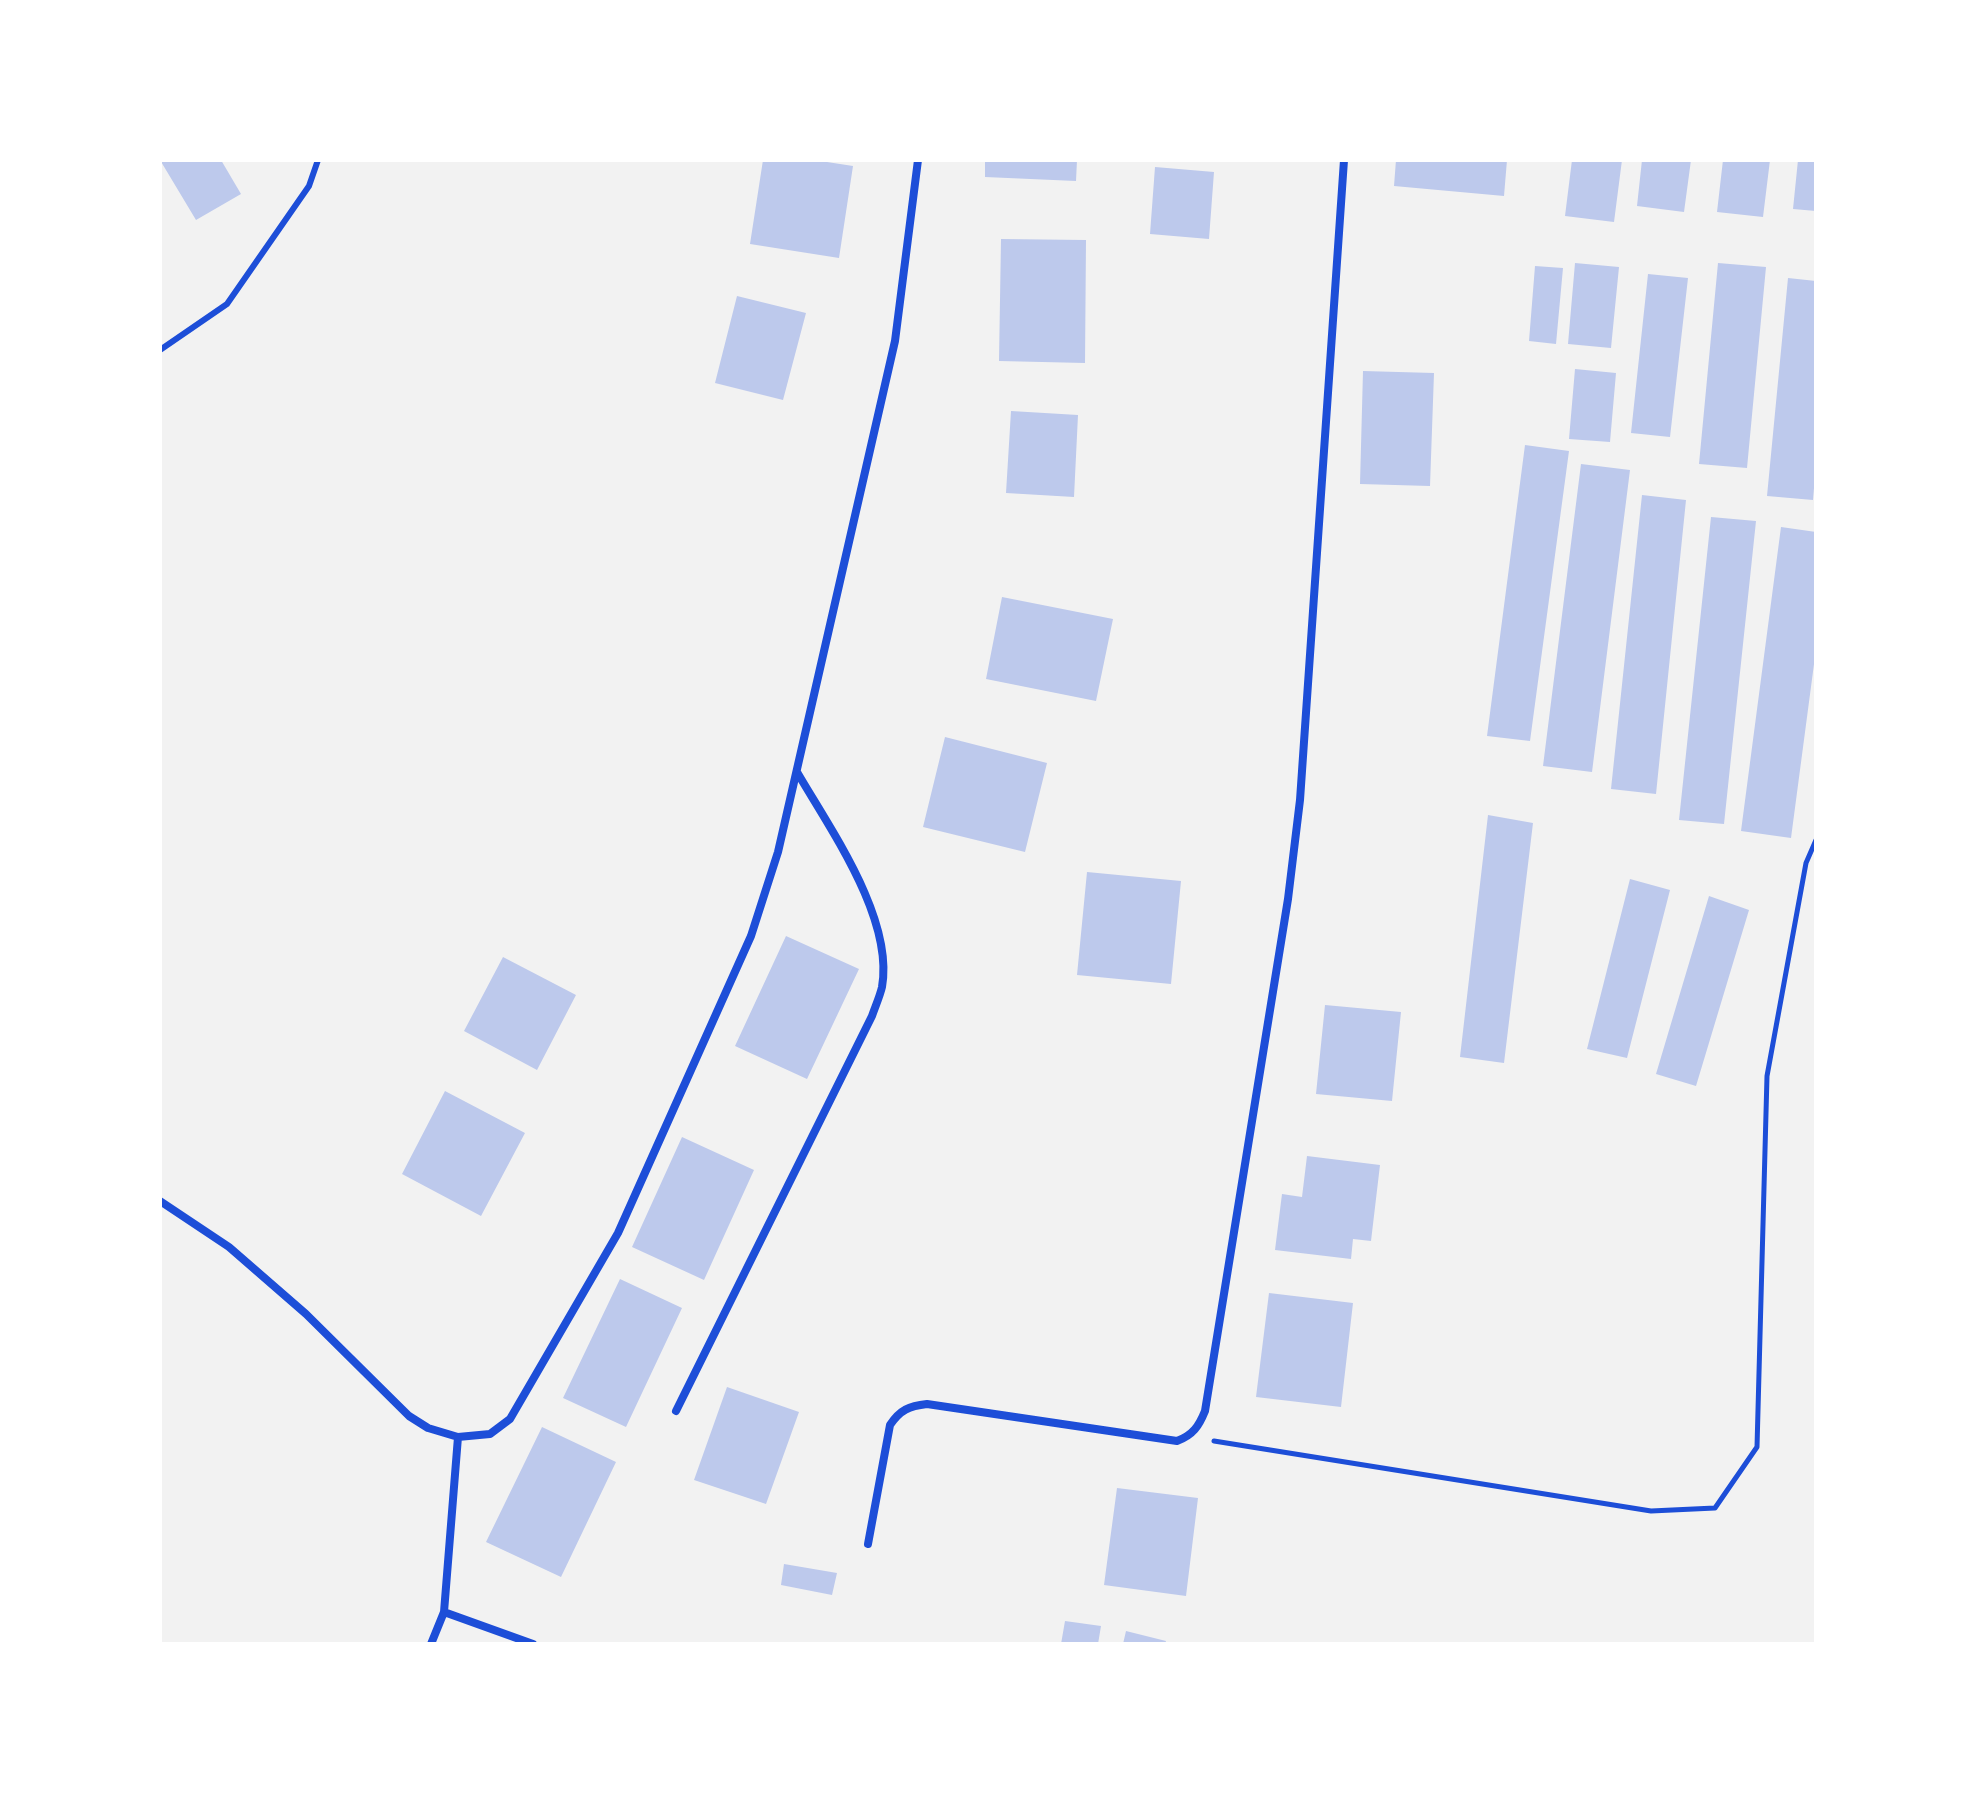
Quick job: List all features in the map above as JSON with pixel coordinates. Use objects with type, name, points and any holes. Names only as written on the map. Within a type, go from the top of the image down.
[{"type":"street","points":[[160,1201],[229,1247],[306,1314],[409,1416],[428,1428],[458,1437],[490,1434],[510,1419],[618,1233],[751,936],[778,852],[895,341],[918,160]]},
{"type":"street","points":[[868,1544],[890,1425],[898,1412],[912,1406],[927,1404],[1177,1441],[1189,1437],[1205,1411],[1288,899],[1300,800],[1344,160]]},
{"type":"street","points":[[676,1411],[872,1016],[882,986],[881,949],[874,914],[861,882],[797,771]]},
{"type":"street","points":[[431,1644],[444,1612],[458,1437]]},
{"type":"street","points":[[444,1612],[533,1644]]},
{"type":"lane","points":[[160,350],[227,304],[309,186],[318,160]]},
{"type":"path","points":[[1189,1437],[1651,1511],[1715,1508],[1757,1447],[1767,1076],[1806,863],[1816,840]]},
{"type":"building","points":[[160,160],[221,160],[241,194],[196,220]]},
{"type":"building","points":[[763,160],[814,160],[853,166],[839,258],[750,244]]},
{"type":"building","points":[[985,160],[1077,160],[1076,181],[985,177]]},
{"type":"building","points":[[1396,160],[1507,160],[1504,196],[1394,186]]},
{"type":"building","points":[[1572,160],[1622,160],[1614,222],[1565,216]]},
{"type":"building","points":[[1642,160],[1691,160],[1684,212],[1637,206]]},
{"type":"building","points":[[1723,160],[1770,160],[1763,217],[1717,212]]},
{"type":"building","points":[[1798,160],[1816,160],[1816,211],[1793,209]]},
{"type":"building","points":[[1155,167],[1214,172],[1209,239],[1150,234]]},
{"type":"building","points":[[1001,239],[1086,240],[1085,363],[999,361]]},
{"type":"building","points":[[1575,263],[1619,267],[1611,348],[1568,344]]},
{"type":"building","points":[[1718,263],[1766,267],[1747,468],[1699,464]]},
{"type":"building","points":[[1535,266],[1563,268],[1556,344],[1529,341]]},
{"type":"building","points":[[1648,274],[1688,278],[1670,437],[1631,433]]},
{"type":"building","points":[[1788,278],[1816,281],[1816,464],[1813,500],[1767,496]]},
{"type":"building","points":[[737,296],[806,313],[783,400],[715,383]]},
{"type":"building","points":[[1575,369],[1616,373],[1610,442],[1569,439]]},
{"type":"building","points":[[1363,371],[1434,373],[1430,486],[1360,484]]},
{"type":"building","points":[[1011,411],[1078,415],[1074,497],[1006,493]]},
{"type":"building","points":[[1525,445],[1569,451],[1530,741],[1487,736]]},
{"type":"building","points":[[1581,464],[1630,470],[1592,772],[1543,766]]},
{"type":"building","points":[[1642,495],[1686,500],[1656,794],[1611,789]]},
{"type":"building","points":[[1711,517],[1756,521],[1724,824],[1679,820]]},
{"type":"building","points":[[1781,527],[1816,532],[1816,649],[1791,838],[1741,831]]},
{"type":"building","points":[[1002,597],[1113,619],[1096,701],[986,679]]},
{"type":"building","points":[[945,737],[1047,763],[1025,852],[923,827]]},
{"type":"building","points":[[1488,815],[1533,823],[1504,1063],[1460,1057]]},
{"type":"building","points":[[1087,872],[1181,881],[1171,984],[1077,975]]},
{"type":"building","points":[[1630,879],[1670,890],[1627,1058],[1587,1049]]},
{"type":"building","points":[[1709,896],[1749,910],[1696,1086],[1656,1074]]},
{"type":"building","points":[[786,936],[859,969],[807,1079],[735,1046]]},
{"type":"building","points":[[503,957],[576,995],[537,1070],[464,1031]]},
{"type":"building","points":[[1325,1005],[1401,1012],[1392,1101],[1316,1094]]},
{"type":"building","points":[[445,1091],[525,1133],[481,1216],[402,1174]]},
{"type":"building","points":[[682,1137],[754,1170],[704,1280],[632,1247]]},
{"type":"building","points":[[1307,1156],[1380,1165],[1371,1241],[1353,1239],[1351,1259],[1275,1250],[1282,1194],[1302,1197]]},
{"type":"building","points":[[620,1279],[682,1308],[626,1427],[563,1398]]},
{"type":"building","points":[[1269,1293],[1353,1303],[1341,1407],[1256,1397]]},
{"type":"building","points":[[727,1387],[799,1412],[766,1504],[694,1480]]},
{"type":"building","points":[[542,1427],[616,1462],[561,1577],[486,1542]]},
{"type":"building","points":[[1117,1488],[1198,1498],[1186,1596],[1104,1585]]},
{"type":"building","points":[[784,1564],[837,1573],[832,1595],[781,1585]]},
{"type":"building","points":[[1065,1621],[1101,1626],[1098,1644],[1061,1644]]},
{"type":"building","points":[[1126,1631],[1166,1641],[1165,1644],[1123,1644]]}]
